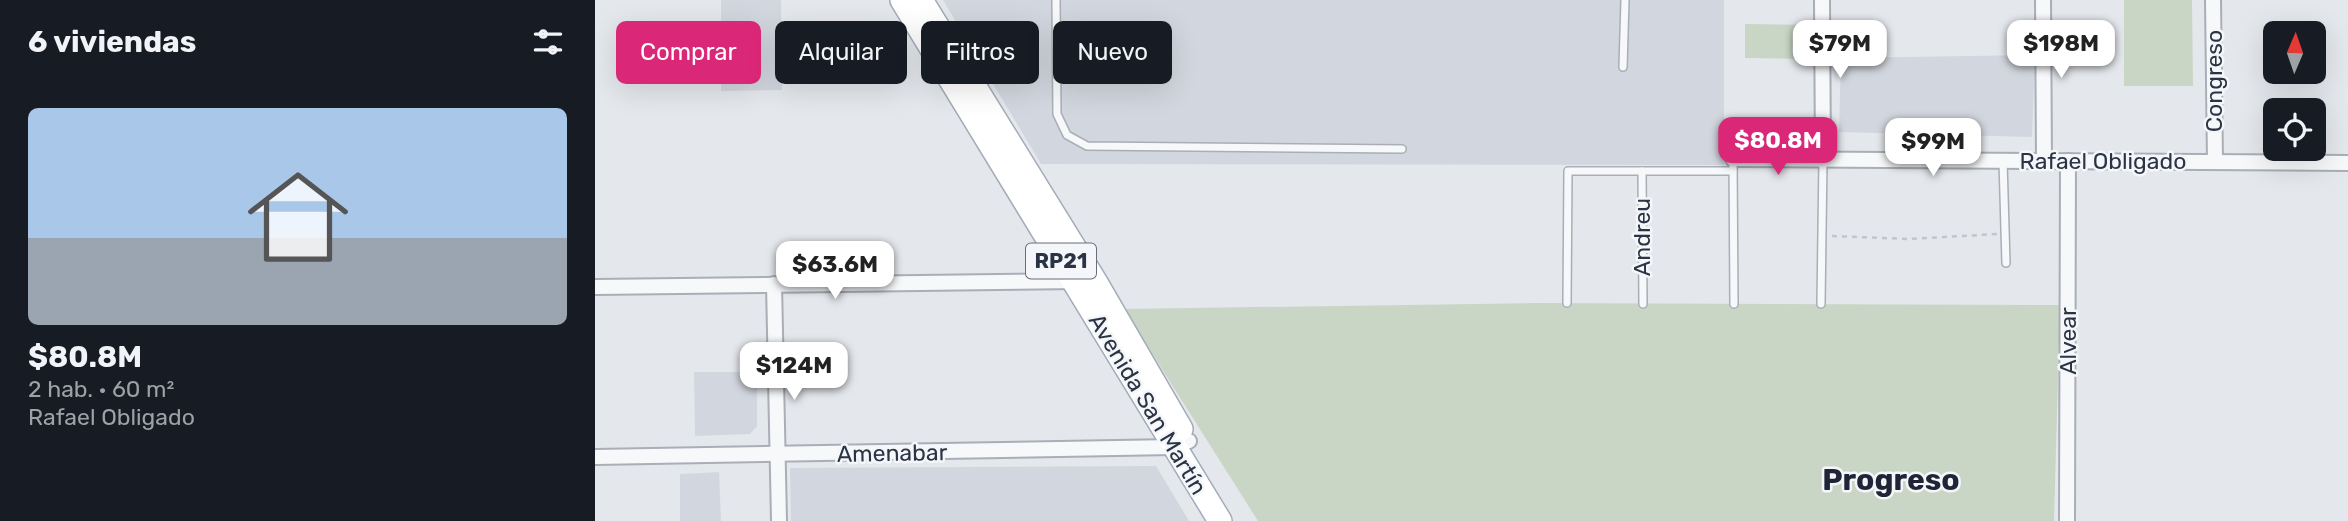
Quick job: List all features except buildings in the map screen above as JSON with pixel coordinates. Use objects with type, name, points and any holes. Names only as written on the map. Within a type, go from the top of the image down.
[{"type":"main road","name":"Avenida San Martín","points":[[902,0],[1084,281]]},
{"type":"main road","name":"Avenida San Martín","points":[[921,0],[1182,444],[1220,521]]},
{"type":"main road","name":"Avenida San Martín","points":[[1182,444],[1238,521]]},
{"type":"street","points":[[1822,0],[1822,160]]},
{"type":"street","points":[[2043,0],[2044,161]]},
{"type":"street","name":"Congreso","points":[[2214,0],[2215,162]]},
{"type":"street","name":"Rafael Obligado","points":[[1733,165],[1822,160],[2348,163]]},
{"type":"street","name":"Alvear","points":[[2067,521],[2068,161]]},
{"type":"street","points":[[595,287],[1084,281]]},
{"type":"street","points":[[773,284],[779,521]]},
{"type":"street","name":"Amenabar","points":[[595,457],[1182,444]]},
{"type":"lane","points":[[1056,0],[1057,114],[1067,135],[1087,146],[1402,149]]},
{"type":"lane","points":[[1623,66],[1625,0]]},
{"type":"lane","points":[[1821,304],[1822,160]]},
{"type":"lane","points":[[2003,161],[2006,263]]},
{"type":"lane","points":[[1733,165],[1734,304]]},
{"type":"lane","name":"Rafael Obligado","points":[[1567,303],[1568,171],[1642,171],[1733,165]]},
{"type":"lane","name":"Andreu","points":[[1642,171],[1643,303]]},
{"type":"path","points":[[1822,235],[1909,239],[2005,234]]},
{"type":"shaded area","points":[[721,0],[781,0],[781,21],[775,21],[775,84],[782,84],[782,90],[721,91],[721,84],[761,84],[761,21],[721,21]]},
{"type":"shaded area","points":[[943,0],[1724,0],[1724,165],[1041,164],[993,84],[1039,84],[1039,21],[956,21]]},
{"type":"shaded area","points":[[2035,55],[2032,137],[1839,132],[1841,58]]},
{"type":"shaded area","points":[[694,372],[757,372],[757,426],[750,434],[695,436]]},
{"type":"shaded area","points":[[1156,466],[1189,521],[791,521],[790,468]]},
{"type":"shaded area","points":[[719,472],[721,521],[680,521],[680,474]]},
{"type":"green space","points":[[2124,0],[2192,0],[2193,86],[2124,86]]},
{"type":"green space","points":[[1745,24],[1819,25],[1819,59],[1745,58]]},
{"type":"green space","points":[[1537,303],[2060,305],[2054,521],[1258,521],[1124,309]]},
{"type":"district","name":"Progreso","points":[[1891,480]]}]
